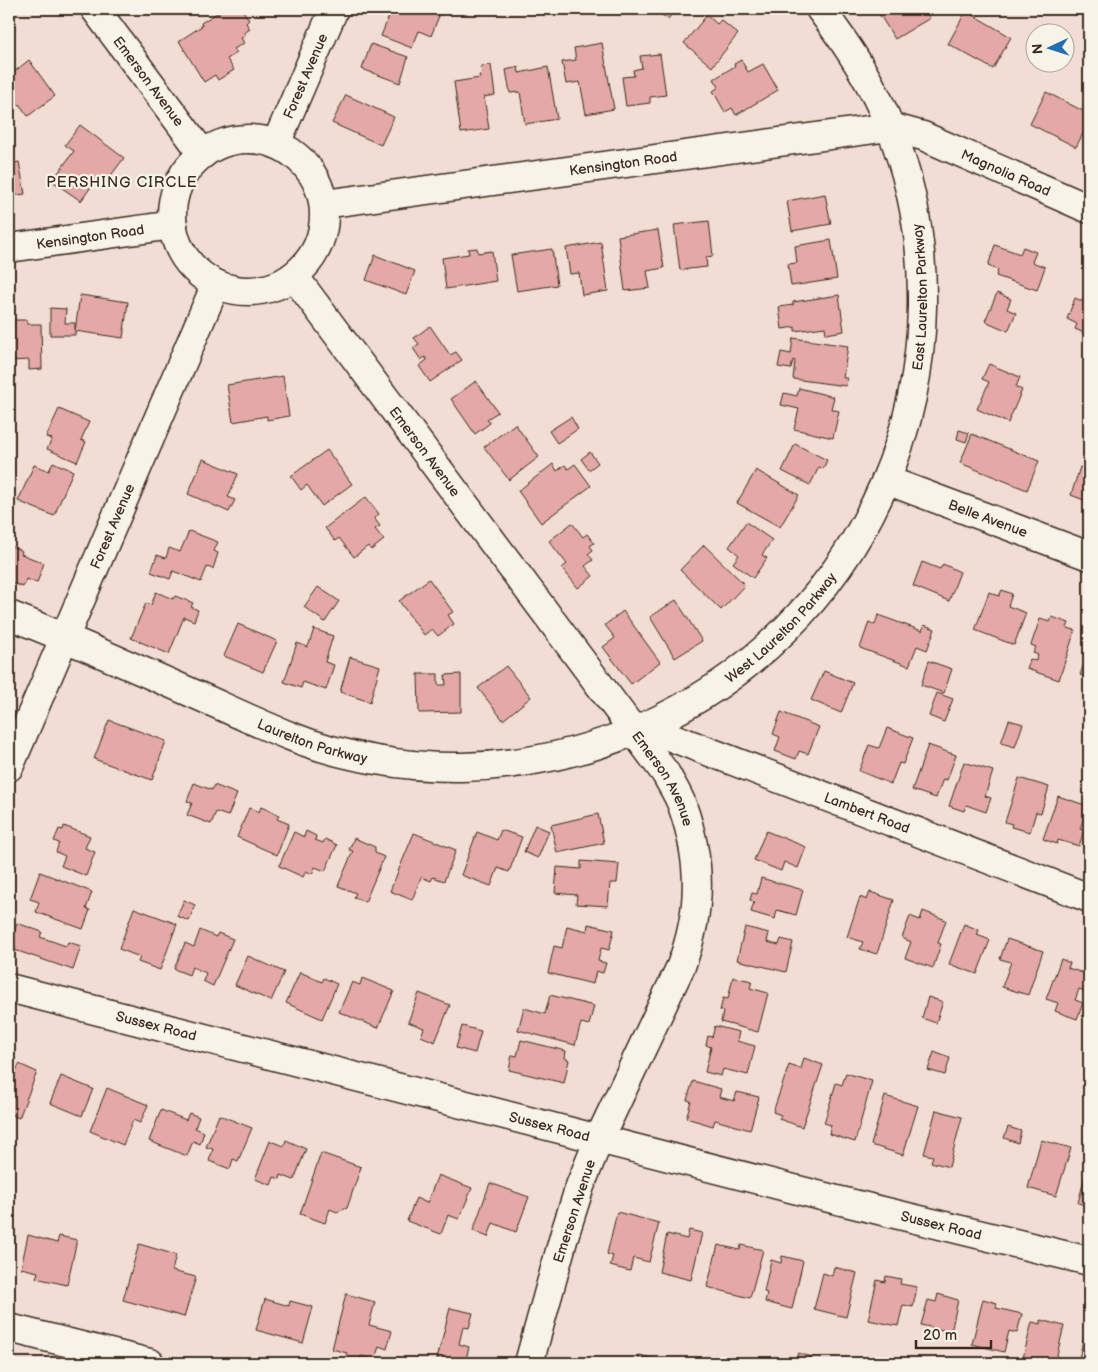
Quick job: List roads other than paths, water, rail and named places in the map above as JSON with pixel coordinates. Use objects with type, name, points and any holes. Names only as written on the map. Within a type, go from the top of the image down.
[{"type":"street","name":"Emerson Avenue","points":[[94,9],[203,154]]},
{"type":"street","name":"Forest Avenue","points":[[276,144],[334,9]]},
{"type":"street","name":"East Laurelton Parkway","points":[[820,9],[842,37],[867,79],[890,127],[906,177],[918,233],[922,282],[922,331],[915,387],[903,435],[886,480]]},
{"type":"street","name":"Kensington Road","points":[[324,204],[890,127],[923,136]]},
{"type":"street","name":"Magnolia Road","points":[[923,136],[1089,209]]},
{"type":"street","points":[[257,139],[276,144],[295,154],[309,168],[318,184],[324,204],[325,219],[320,241],[309,261],[294,276],[283,283],[259,290],[236,290],[216,284],[191,264],[179,246],[173,225],[172,209],[178,187],[188,169],[212,148],[232,140],[257,139]]},
{"type":"street","name":"Kensington Road","points":[[9,248],[173,225]]},
{"type":"street","name":"Emerson Avenue","points":[[294,276],[640,729],[681,803],[693,842],[697,875],[696,911],[689,944],[681,966],[599,1140],[580,1186],[565,1233],[530,1363]]},
{"type":"street","name":"Forest Avenue","points":[[9,766],[216,284]]},
{"type":"street","name":"Belle Avenue","points":[[886,480],[1089,556]]},
{"type":"street","name":"West Laurelton Parkway","points":[[640,729],[686,706],[734,675],[778,638],[812,603],[846,557],[874,508],[886,480]]},
{"type":"street","name":"Laurelton Parkway","points":[[9,614],[293,738],[348,754],[404,764],[460,767],[509,764],[566,754],[640,729]]},
{"type":"street","name":"Lambert Road","points":[[640,729],[1089,898]]},
{"type":"street","name":"Sussex Road","points":[[9,988],[832,1199],[1089,1261]]},
{"type":"street","points":[[9,1328],[150,1363]]},
{"type":"district","name":"PERSHING CIRCLE","points":[[122,182]]}]
